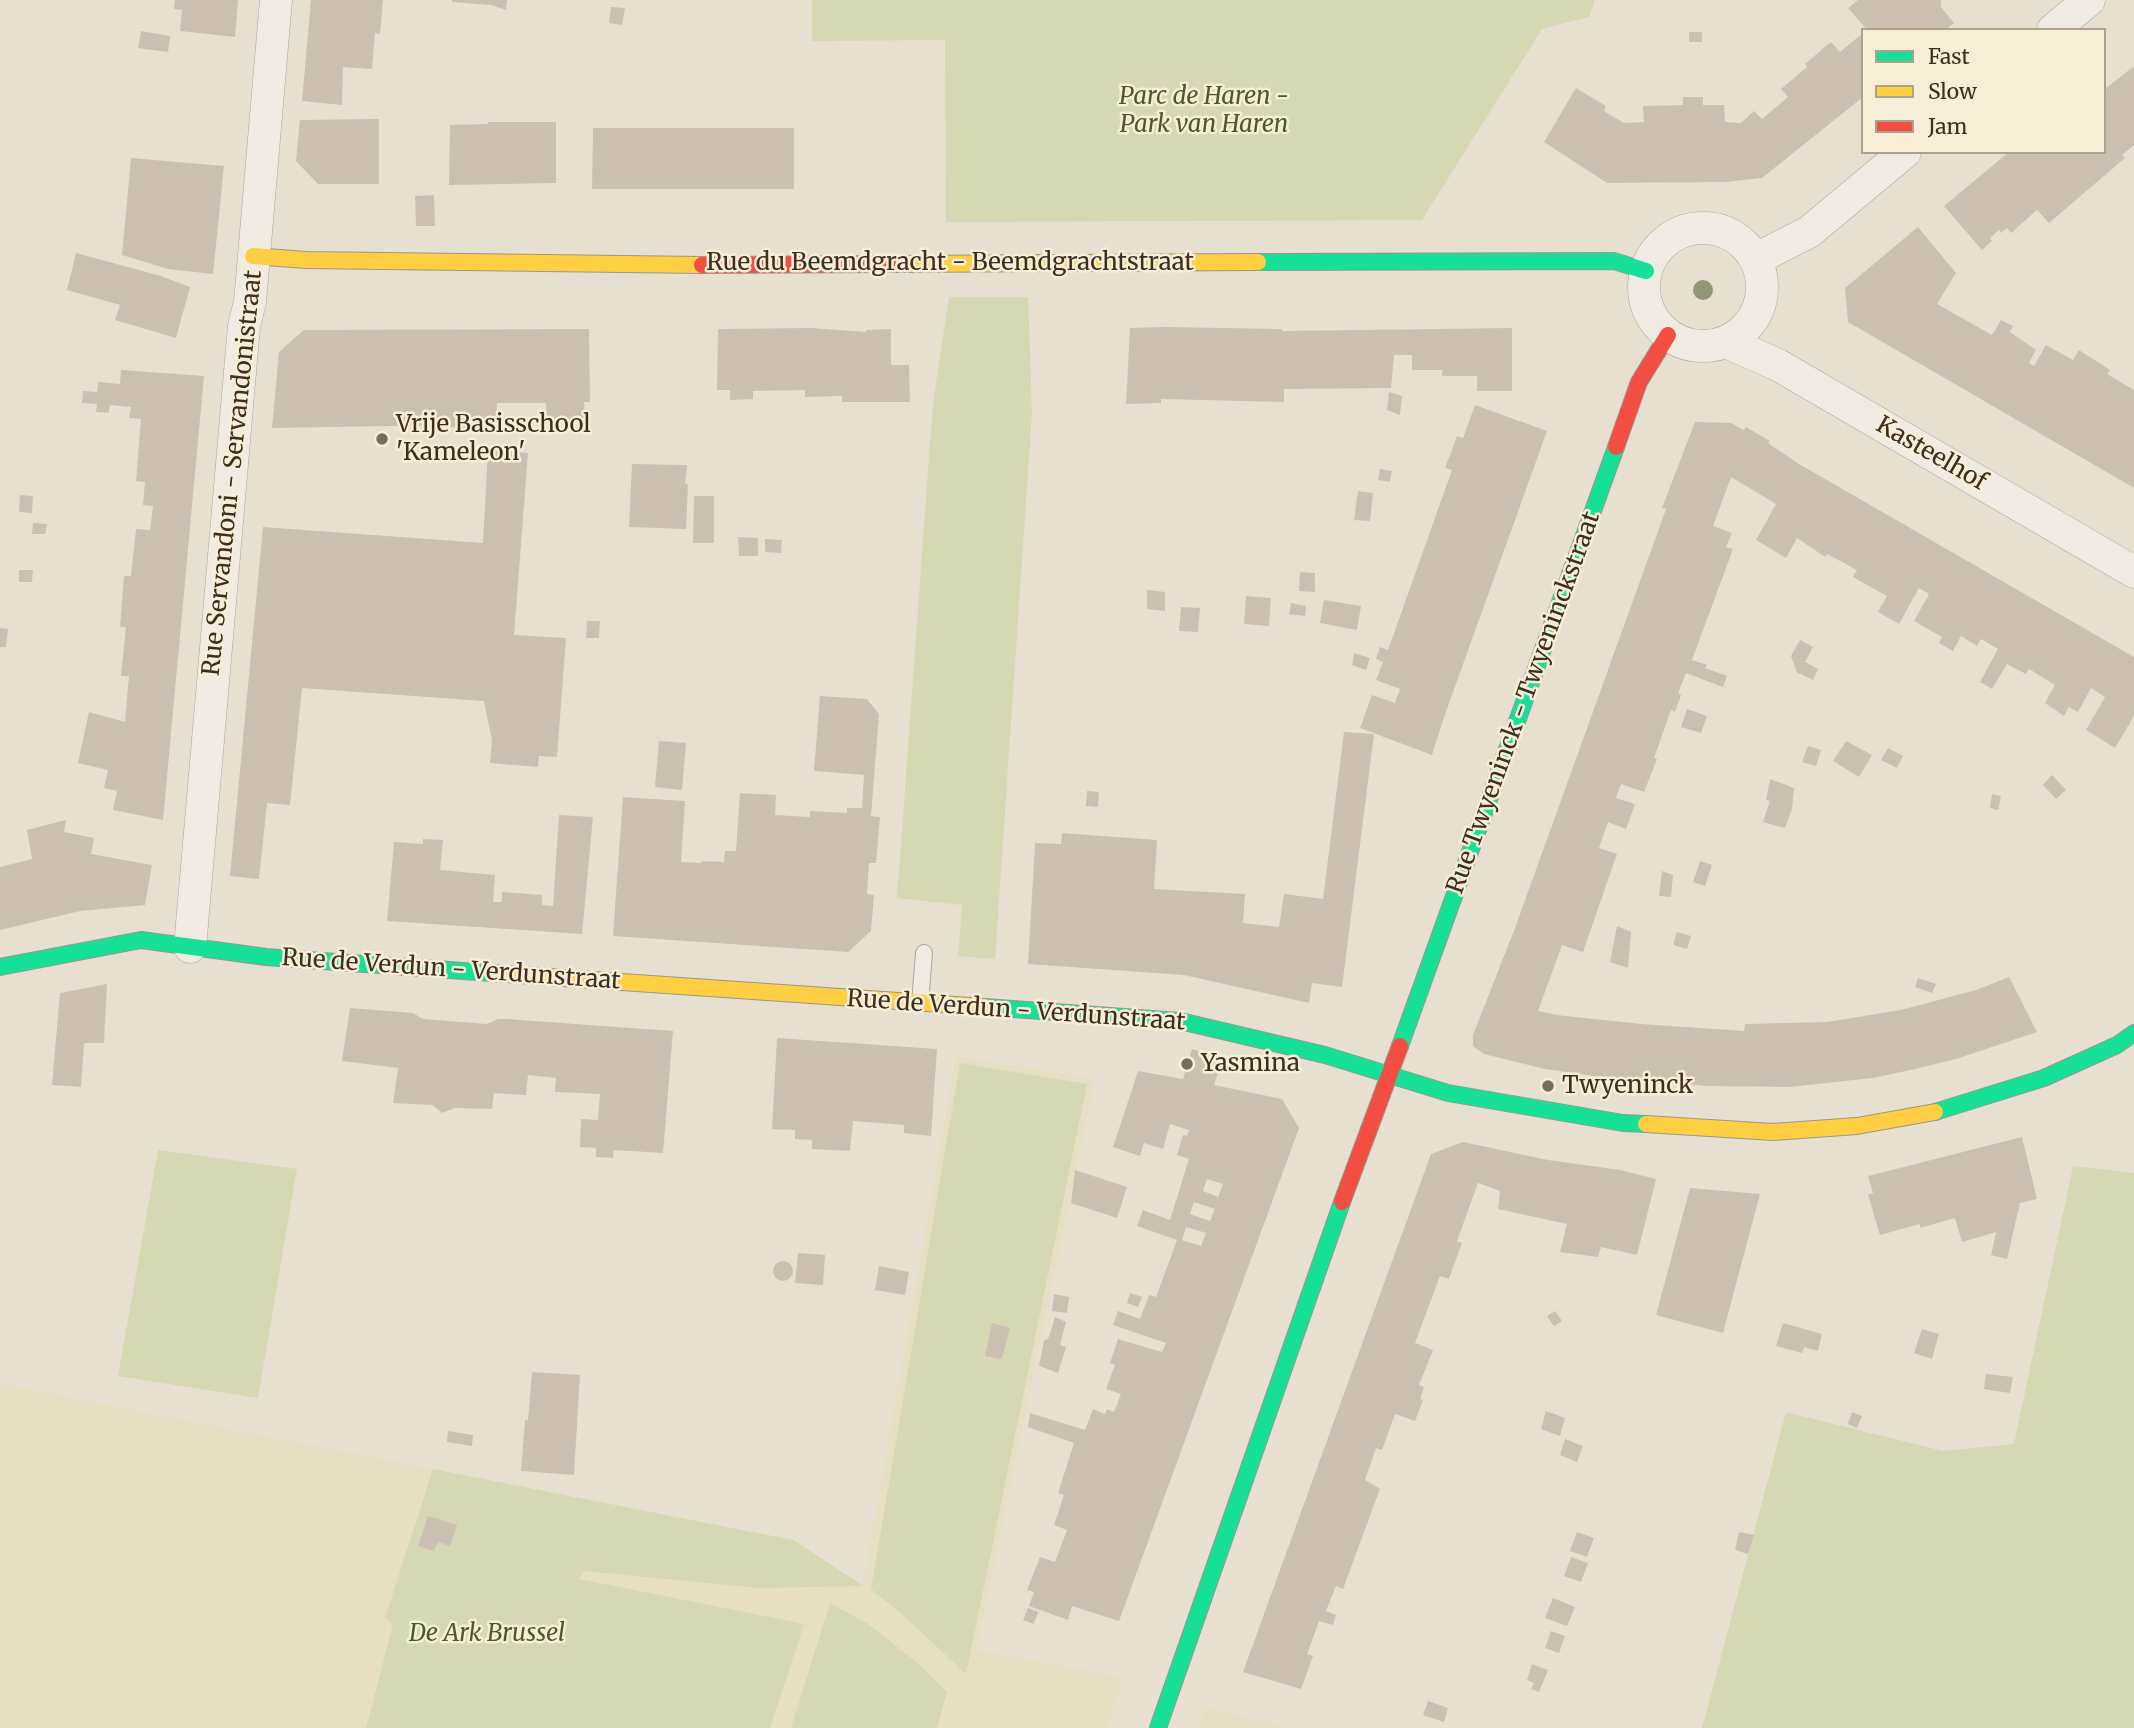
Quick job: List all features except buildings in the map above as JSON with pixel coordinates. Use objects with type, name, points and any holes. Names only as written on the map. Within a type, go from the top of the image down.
[{"type":"street","name":"Rue Servandoni - Servandonistraat","points":[[190,947],[244,326],[250,302],[276,0]]},
{"type":"street","points":[[2055,28],[2089,0]]},
{"type":"street","points":[[1756,259],[1809,232],[1903,154]]},
{"type":"street","points":[[1707,228],[1727,232],[1743,243],[1756,259],[1762,278],[1762,298],[1755,316],[1743,331],[1726,342],[1702,347],[1679,341],[1668,335],[1650,314],[1644,286],[1646,271],[1655,253],[1669,239],[1687,230],[1707,228]]},
{"type":"street","name":"Rue du Beemdgracht - Beemdgrachtstraat","points":[[254,256],[319,261],[641,265],[1614,261],[1646,271]]},
{"type":"street","name":"Rue Twyeninck - Twyeninckstraat","points":[[1158,1728],[1357,1159],[1639,382],[1668,335]]},
{"type":"street","name":"Kasteelhof","points":[[1726,342],[1778,365],[2134,572]]},
{"type":"street","name":"Rue de Verdun - Verdunstraat","points":[[0,967],[141,940],[266,957],[1180,1021],[1325,1055],[1448,1093],[1623,1123],[1773,1132],[1857,1126],[1943,1111],[2044,1079],[2117,1045],[2134,1033]]},
{"type":"lane","points":[[920,1003],[924,953]]},
{"type":"green space","name":"Parc de Haren - Park van Haren","points":[[812,0],[1595,0],[1589,17],[1542,29],[1422,220],[946,222],[945,40],[812,41]]},
{"type":"green space","points":[[949,297],[1028,297],[1032,413],[995,959],[958,956],[962,905],[897,898],[933,403]]},
{"type":"green space","points":[[956,1056],[1095,1078],[976,1650],[1123,1677],[1107,1728],[0,1728],[0,1383],[433,1469],[408,1546],[558,1617],[584,1570],[759,1588],[863,1586]]},
{"type":"green space","points":[[960,1063],[1087,1084],[966,1674],[871,1589]]},
{"type":"green space","points":[[158,1150],[297,1169],[258,1398],[118,1376]]},
{"type":"green space","points":[[2073,1166],[2134,1173],[2134,1728],[1702,1728],[1786,1412],[1943,1451],[2014,1444]]},
{"type":"green space","name":"De Ark Brussel","points":[[433,1469],[793,1540],[864,1586],[759,1588],[584,1571],[579,1579],[804,1624],[770,1728],[366,1728],[393,1624],[385,1618]]},
{"type":"green space","points":[[830,1603],[868,1624],[914,1660],[947,1692],[937,1728],[791,1728]]},
{"type":"green space","points":[[1205,1707],[1292,1728],[1199,1728]]},
{"type":"traffic: fast","points":[[1258,262],[1614,261],[1646,271]]},
{"type":"traffic: fast","points":[[1400,1046],[1616,447]]},
{"type":"traffic: fast","points":[[0,967],[141,940],[266,957],[506,974]]},
{"type":"traffic: fast","points":[[985,1007],[1180,1021],[1325,1055],[1448,1093],[1623,1123],[1646,1124]]},
{"type":"traffic: fast","points":[[1935,1112],[2044,1078],[2117,1045],[2134,1033]]},
{"type":"traffic: fast","points":[[1158,1728],[1342,1202]]},
{"type":"traffic: slow","points":[[253,256],[306,260],[702,265]]},
{"type":"traffic: slow","points":[[888,264],[1258,262]]},
{"type":"traffic: slow","points":[[506,974],[985,1007]]},
{"type":"traffic: slow","points":[[1646,1124],[1773,1132],[1857,1126],[1935,1112]]},
{"type":"traffic: jam","points":[[702,265],[888,264]]},
{"type":"traffic: jam","points":[[1616,447],[1639,382],[1668,335]]},
{"type":"traffic: jam","points":[[1342,1202],[1400,1046]]},
{"type":"place","name":"Vrije Basisschool 'Kameleon'","points":[[382,439]]},
{"type":"place","name":"Yasmina","points":[[1187,1064]]},
{"type":"place","name":"Twyeninck","points":[[1548,1086]]}]
